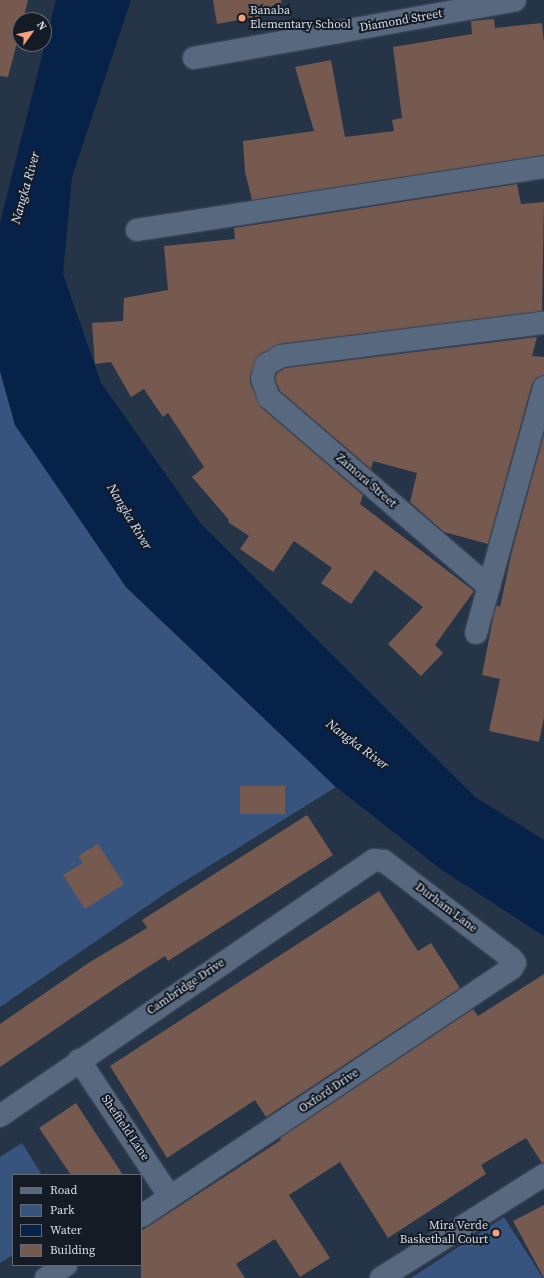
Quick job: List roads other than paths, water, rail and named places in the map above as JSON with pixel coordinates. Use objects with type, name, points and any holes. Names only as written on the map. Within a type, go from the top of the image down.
[{"type":"street","name":"Diamond Street","points":[[194,58],[515,0]]},
{"type":"street","points":[[137,230],[544,167]]},
{"type":"street","name":"Zamora Street","points":[[489,587],[269,398],[262,379],[266,365],[281,356],[544,323]]},
{"type":"street","points":[[476,632],[544,387]]},
{"type":"street","name":"Durham Lane","points":[[374,860],[384,860],[511,958],[515,963]]},
{"type":"street","name":"Cambridge Drive","points":[[0,1116],[79,1060],[374,860]]},
{"type":"street","name":"Oxford Drive","points":[[142,1215],[475,994],[512,968],[515,963]]},
{"type":"street","name":"Sheffield Lane","points":[[79,1060],[170,1197]]},
{"type":"street","points":[[381,1278],[544,1175]]},
{"type":"street","points":[[46,1278],[64,1266]]},
{"type":"water","name":"Nangka River","points":[[56,0],[131,0],[72,177],[63,274],[101,383],[201,524],[475,797],[544,840],[544,936],[442,870],[336,787],[126,587],[15,425],[0,371],[0,223],[43,52],[52,52],[52,16]]},
{"type":"place","name":"Banaba Elementary School","points":[[242,18]]},
{"type":"place","name":"Mira Verde Basketball Court","points":[[496,1233]]}]
